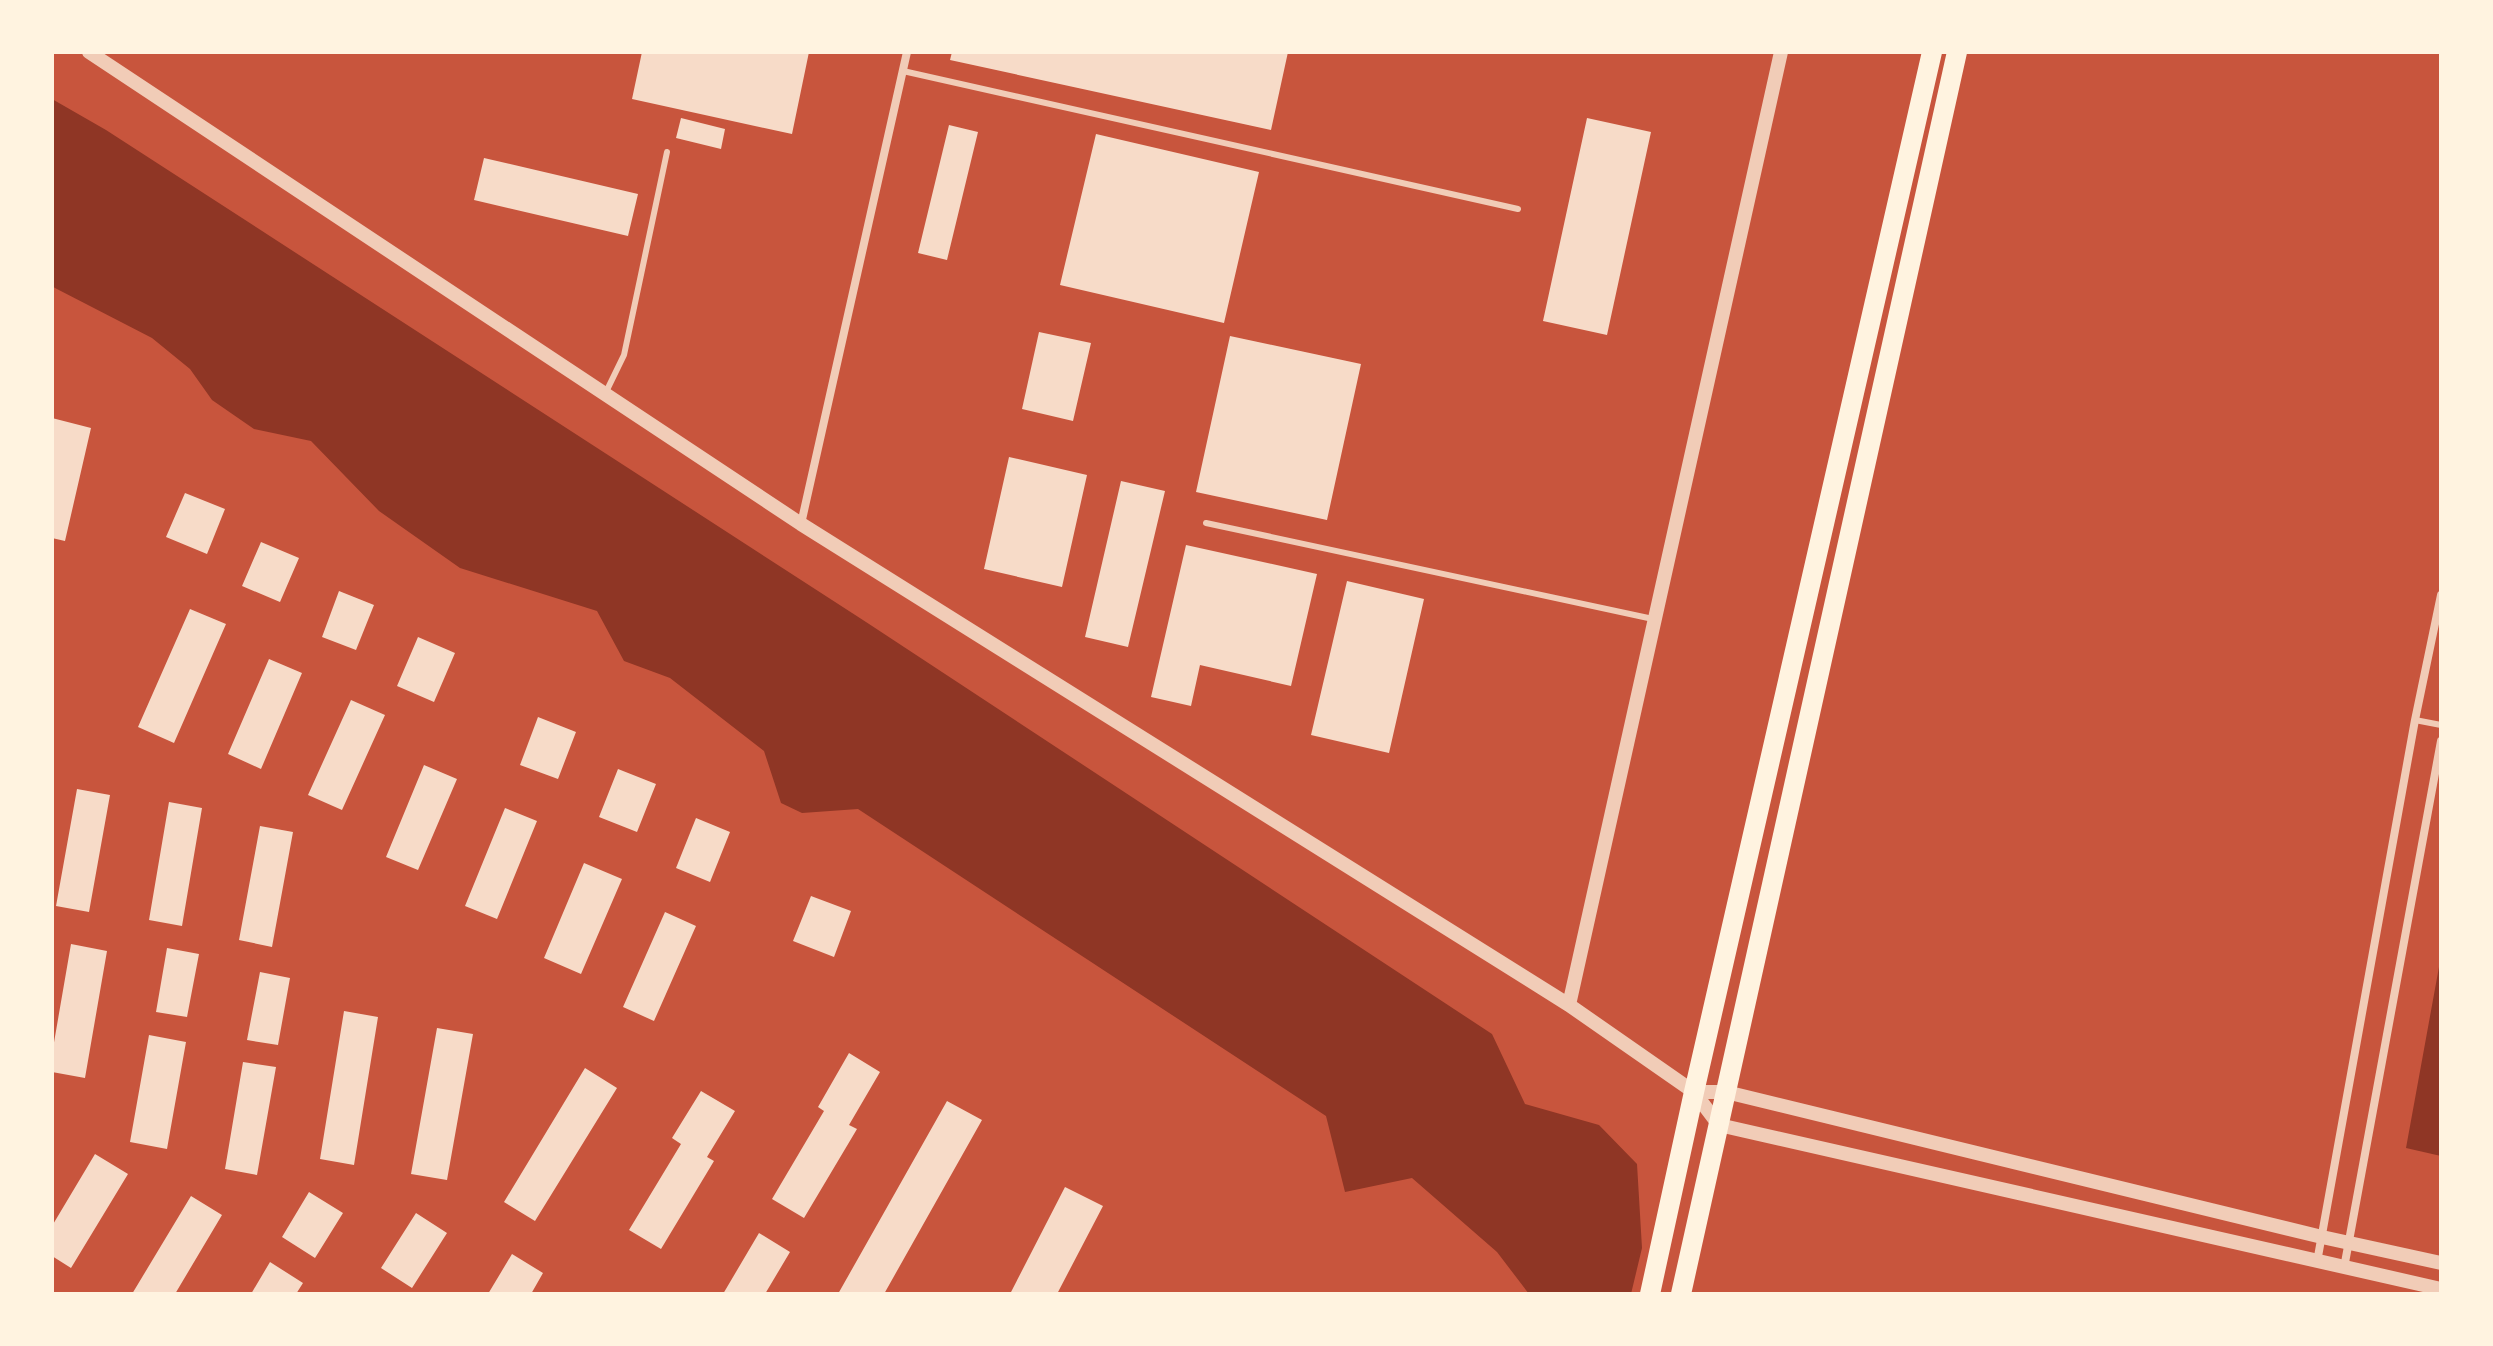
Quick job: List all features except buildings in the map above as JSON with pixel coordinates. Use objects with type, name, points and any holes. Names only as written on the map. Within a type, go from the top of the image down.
[{"type":"main road","points":[[1650,1294],[1932,52]]},
{"type":"main road","points":[[1681,1294],[1957,52]]},
{"type":"street","points":[[89,52],[801,524],[1569,1005],[1694,1092],[1719,1125],[2441,1289]]},
{"type":"street","points":[[801,524],[907,52]]},
{"type":"street","points":[[1569,1005],[1781,52]]},
{"type":"street","points":[[2317,1262],[2415,720],[2441,595]]},
{"type":"street","points":[[2344,1268],[2441,741]]},
{"type":"street","points":[[1694,1092],[1726,1092],[2441,1263]]},
{"type":"lane","points":[[903,71],[1518,209]]},
{"type":"lane","points":[[604,394],[624,355],[667,152]]},
{"type":"lane","points":[[1206,523],[1655,619]]},
{"type":"lane","points":[[2415,720],[2441,725]]},
{"type":"shaded area","points":[[52,99],[106,130],[866,622],[1492,1034],[1525,1104],[1599,1125],[1637,1164],[1642,1248],[1631,1294],[1529,1294],[1497,1252],[1412,1178],[1345,1192],[1326,1116],[858,809],[802,813],[781,803],[764,751],[670,678],[624,661],[597,611],[460,568],[379,511],[311,441],[254,429],[212,400],[190,369],[152,338],[52,286]]},
{"type":"shaded area","points":[[2441,956],[2441,1156],[2406,1148]]}]
